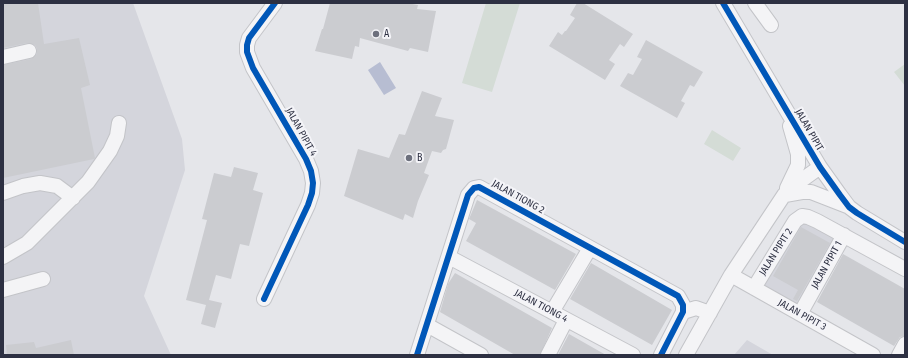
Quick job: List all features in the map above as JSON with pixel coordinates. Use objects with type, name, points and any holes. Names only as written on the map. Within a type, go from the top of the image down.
[{"type":"street","name":"JALAN PIPIT 4","points":[[264,299],[308,205],[312,193],[313,183],[311,171],[306,159],[253,68],[247,52],[246,45],[249,38],[275,3]]},
{"type":"street","name":"JALAN PIPIT","points":[[723,3],[820,167],[849,207],[905,242]]},
{"type":"street","points":[[755,3],[771,25]]},
{"type":"street","points":[[3,57],[29,51]]},
{"type":"street","points":[[784,195],[798,165],[798,154],[786,109]]},
{"type":"street","points":[[3,256],[27,244],[88,182],[110,151],[117,136],[119,124]]},
{"type":"street","name":"JALAN PIPIT","points":[[686,355],[731,275],[784,195],[820,167]]},
{"type":"street","points":[[3,193],[23,186],[40,184],[57,186],[73,198]]},
{"type":"street","name":"JALAN TIONG 2","points":[[417,355],[468,195],[474,188],[479,187],[678,296],[683,308]]},
{"type":"street","points":[[784,195],[811,192],[849,207]]},
{"type":"street","name":"JALAN PIPIT 2","points":[[754,288],[798,218],[808,216],[844,235]]},
{"type":"street","name":"JALAN PIPIT 1","points":[[800,314],[844,235],[905,269]]},
{"type":"street","points":[[552,312],[590,248]]},
{"type":"street","name":"JALAN TIONG 4","points":[[449,257],[633,355]]},
{"type":"street","name":"JALAN PIPIT 3","points":[[731,275],[873,355]]},
{"type":"street","points":[[3,290],[43,279]]},
{"type":"street","points":[[661,355],[683,308],[696,308],[710,313]]},
{"type":"street","points":[[548,355],[566,320]]},
{"type":"street","points":[[427,325],[480,355]]},
{"type":"street","points":[[899,355],[905,344]]},
{"type":"shaded area","points":[[3,3],[133,3],[182,139],[185,170],[144,296],[171,355],[3,355]]},
{"type":"shaded area","points":[[486,3],[520,3],[492,92],[462,83]]},
{"type":"shaded area","points":[[905,64],[905,86],[894,72]]},
{"type":"shaded area","points":[[712,130],[741,148],[733,161],[704,144]]},
{"type":"shaded area","points":[[802,220],[840,238],[799,310],[760,287]]},
{"type":"shaded area","points":[[747,340],[773,355],[734,355]]},
{"type":"water","points":[[380,62],[396,88],[384,95],[368,70]]},
{"type":"building","points":[[3,3],[38,3],[44,44],[79,38],[90,85],[81,88],[94,159],[3,178],[3,65],[31,59],[37,54],[37,49],[35,45],[27,43],[3,48]]},
{"type":"building","name":"A","points":[[330,3],[407,3],[418,5],[417,9],[436,11],[428,52],[410,48],[408,51],[360,38],[359,47],[355,46],[352,59],[315,51]]},
{"type":"building","points":[[577,3],[583,3],[633,34],[624,47],[620,44],[609,60],[615,64],[605,80],[549,46],[558,32],[562,35],[575,18],[570,15]]},
{"type":"building","points":[[646,40],[703,72],[694,87],[690,85],[681,101],[685,103],[677,118],[620,86],[628,73],[633,75],[642,59],[637,57]]},
{"type":"building","name":"B","points":[[422,91],[442,98],[435,116],[454,120],[446,149],[441,153],[432,151],[424,173],[429,175],[418,201],[413,218],[405,214],[403,220],[344,196],[358,149],[389,158],[399,134],[405,135]]},
{"type":"building","points":[[234,167],[258,173],[253,190],[263,193],[249,246],[240,244],[231,279],[216,275],[209,300],[222,303],[215,328],[201,324],[206,305],[186,300],[207,220],[202,219],[214,173],[231,177]]},
{"type":"building","points":[[477,200],[576,254],[555,290],[466,241],[476,223],[469,219]]},
{"type":"building","points":[[801,227],[830,243],[797,301],[793,299],[798,290],[773,276]]},
{"type":"building","points":[[843,254],[905,289],[905,336],[900,337],[894,346],[817,302]]},
{"type":"building","points":[[591,263],[672,310],[652,345],[570,299]]},
{"type":"building","points":[[455,273],[552,328],[540,355],[515,355],[440,312],[448,284]]},
{"type":"building","points":[[569,334],[606,355],[558,355]]},
{"type":"building","points":[[71,340],[74,355],[7,355],[6,345],[34,342],[36,348]]},
{"type":"cycle path","points":[[264,299],[308,205],[312,193],[313,183],[311,171],[306,159],[253,68],[247,52],[249,38],[275,3]]},
{"type":"cycle path","points":[[723,3],[820,167],[849,207],[905,242]]},
{"type":"cycle path","points":[[417,355],[468,195],[474,188],[479,187],[678,296],[683,305],[683,312],[661,355]]},
{"type":"place","name":"A","points":[[376,34]]},
{"type":"place","name":"B","points":[[409,158]]}]
